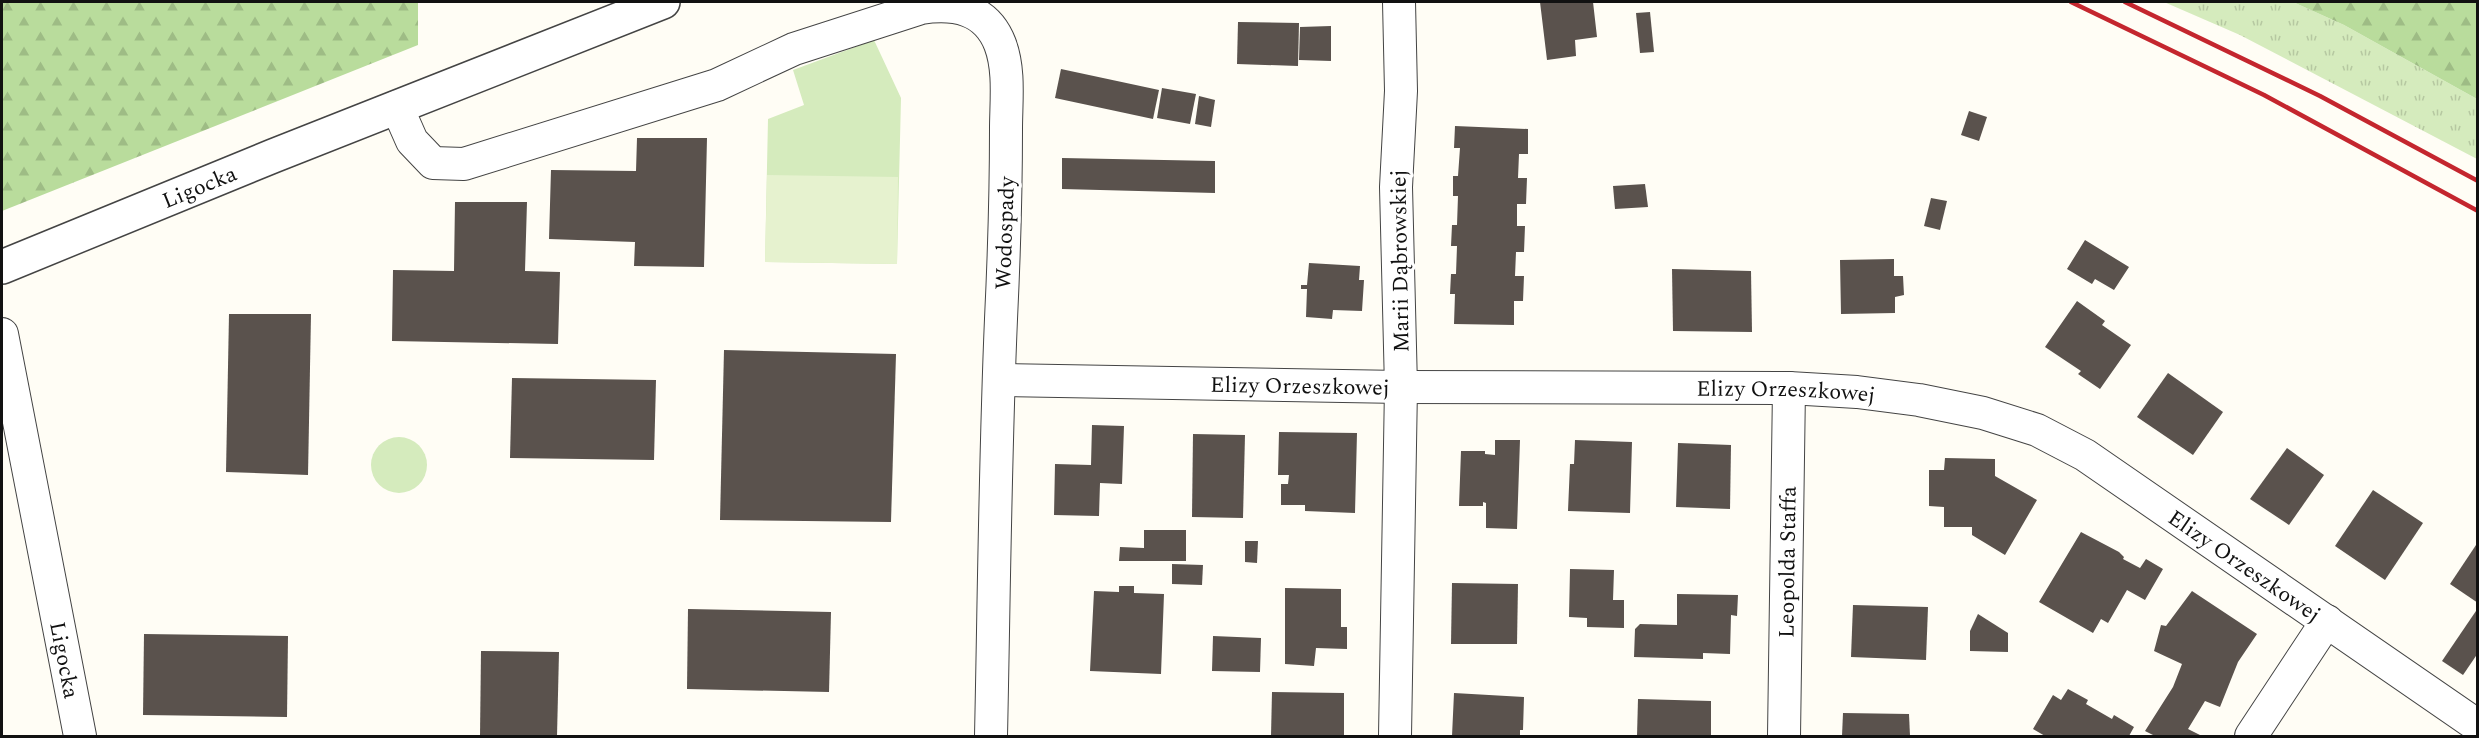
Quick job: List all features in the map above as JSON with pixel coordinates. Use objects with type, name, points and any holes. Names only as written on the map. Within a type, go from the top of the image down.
[{"type":"street","name":"Ligocka","points":[[2,267],[663,2]]},
{"type":"street","name":"Marii Dąbrowskiej","points":[[1395,736],[1401,387],[1396,187],[1401,91],[1399,2]]},
{"type":"street","name":"Wodospady","points":[[397,107],[412,141],[433,163],[464,164],[717,85],[794,49],[921,8],[941,5],[957,7],[976,15],[987,25],[1000,44],[1006,83],[1006,234],[990,736]]},
{"type":"street","name":"Ligocka","points":[[2,334],[80,736]]},
{"type":"street","name":"Elizy Orzeszkowej","points":[[1000,380],[1401,387],[1789,388],[1857,392],[1919,400],[1983,413],[2037,430],[2085,455],[2478,726]]},
{"type":"street","name":"Leopolda Staffa","points":[[1784,736],[1789,388]]},
{"type":"street","points":[[2251,736],[2327,621]]},
{"type":"green space","points":[[2,2],[418,2],[418,45],[2,211]]},
{"type":"green space","points":[[2164,2],[2293,2],[2344,25],[2477,99],[2477,159],[2240,35]]},
{"type":"green space","points":[[2293,2],[2477,2],[2477,99],[2344,25]]},
{"type":"green space","points":[[874,40],[901,98],[897,264],[765,262],[768,119],[804,105],[793,70]]},
{"type":"green space","points":[[767,175],[898,177],[897,264],[765,262]]},
{"type":"green space","points":[[399,437],[410,439],[419,445],[425,454],[427,465],[425,476],[419,485],[410,491],[399,493],[388,491],[379,485],[373,476],[371,465],[373,454],[379,445],[388,439]]},
{"type":"building","points":[[1540,2],[1593,2],[1597,37],[1575,40],[1576,56],[1547,60]]},
{"type":"building","points":[[1650,12],[1654,52],[1640,53],[1636,13]]},
{"type":"building","points":[[1238,22],[1299,23],[1298,66],[1237,64]]},
{"type":"building","points":[[1331,26],[1331,61],[1299,60],[1300,27]]},
{"type":"building","points":[[1061,69],[1159,90],[1153,119],[1055,98]]},
{"type":"building","points":[[1162,88],[1196,94],[1190,124],[1157,118]]},
{"type":"building","points":[[1199,96],[1215,100],[1211,127],[1195,124]]},
{"type":"building","points":[[1969,111],[1987,117],[1979,141],[1961,135]]},
{"type":"building","points":[[1455,126],[1528,129],[1528,154],[1519,154],[1518,178],[1527,178],[1526,204],[1517,204],[1517,226],[1525,226],[1524,252],[1516,252],[1515,276],[1524,276],[1523,301],[1514,301],[1514,325],[1454,324],[1455,294],[1450,294],[1451,274],[1456,274],[1457,246],[1451,246],[1452,225],[1457,225],[1458,196],[1453,196],[1453,176],[1458,176],[1460,148],[1454,148]]},
{"type":"building","points":[[637,138],[707,138],[704,267],[634,266],[635,242],[549,239],[551,170],[636,171]]},
{"type":"building","points":[[1062,158],[1215,161],[1215,193],[1062,189]]},
{"type":"building","points":[[1645,184],[1648,207],[1615,209],[1613,186]]},
{"type":"building","points":[[1931,198],[1947,201],[1940,230],[1924,226]]},
{"type":"building","points":[[455,202],[527,202],[525,271],[560,272],[558,344],[392,341],[393,270],[454,271]]},
{"type":"building","points":[[2085,240],[2129,267],[2114,290],[2095,279],[2092,284],[2067,269]]},
{"type":"building","points":[[1894,259],[1894,276],[1903,276],[1904,295],[1895,297],[1895,313],[1841,314],[1840,260]]},
{"type":"building","points":[[1309,263],[1360,266],[1359,280],[1364,280],[1362,311],[1333,310],[1332,319],[1306,317],[1307,289],[1301,289],[1301,285],[1307,285]]},
{"type":"building","points":[[1672,269],[1751,271],[1752,332],[1673,331]]},
{"type":"building","points":[[2077,301],[2105,321],[2102,325],[2131,345],[2100,389],[2078,374],[2081,371],[2045,347]]},
{"type":"building","points":[[229,314],[311,314],[308,475],[226,472]]},
{"type":"building","points":[[724,350],[896,354],[891,522],[720,520]]},
{"type":"building","points":[[2168,373],[2223,412],[2193,455],[2137,417]]},
{"type":"building","points":[[512,378],[656,380],[654,460],[510,458]]},
{"type":"building","points":[[1092,425],[1124,426],[1122,484],[1100,483],[1099,516],[1054,515],[1055,464],[1091,465]]},
{"type":"building","points":[[1279,432],[1357,433],[1355,513],[1305,511],[1305,505],[1281,505],[1281,484],[1288,484],[1289,475],[1278,475]]},
{"type":"building","points":[[1193,434],[1245,435],[1243,518],[1192,517]]},
{"type":"building","points":[[1495,440],[1520,440],[1517,529],[1486,528],[1486,503],[1483,502],[1483,506],[1459,506],[1461,451],[1485,451],[1485,454],[1495,455]]},
{"type":"building","points":[[1575,440],[1632,442],[1630,513],[1568,511],[1570,464],[1574,464]]},
{"type":"building","points":[[1678,443],[1731,445],[1730,509],[1676,507]]},
{"type":"building","points":[[2287,448],[2324,475],[2289,525],[2250,499]]},
{"type":"building","points":[[1945,458],[1995,459],[1995,476],[2037,500],[2005,555],[1972,535],[1972,527],[1944,527],[1944,507],[1929,506],[1929,470],[1944,470]]},
{"type":"building","points":[[2373,490],[2423,523],[2385,580],[2335,546]]},
{"type":"building","points":[[1144,530],[1186,530],[1186,561],[1119,561],[1120,547],[1144,548]]},
{"type":"building","points":[[2081,532],[2119,552],[2124,557],[2123,559],[2140,568],[2146,559],[2163,569],[2145,600],[2127,590],[2108,623],[2101,619],[2093,633],[2039,602]]},
{"type":"building","points":[[1245,541],[1258,541],[1257,563],[1245,562]]},
{"type":"building","points":[[2478,542],[2478,603],[2450,584]]},
{"type":"building","points":[[1172,564],[1203,565],[1202,585],[1172,584]]},
{"type":"building","points":[[1570,569],[1614,570],[1613,600],[1624,600],[1624,628],[1587,627],[1587,618],[1569,617]]},
{"type":"building","points":[[1452,583],[1518,584],[1517,644],[1451,644]]},
{"type":"building","points":[[1119,586],[1134,586],[1134,593],[1164,594],[1161,674],[1090,671],[1094,591],[1119,592]]},
{"type":"building","points":[[1285,588],[1341,589],[1341,627],[1347,627],[1347,649],[1316,648],[1314,666],[1285,664]]},
{"type":"building","points":[[2192,591],[2257,634],[2238,662],[2220,707],[2205,701],[2188,729],[2202,736],[2155,736],[2145,731],[2173,687],[2182,664],[2154,651],[2161,625],[2166,626]]},
{"type":"building","points":[[1677,594],[1738,595],[1737,616],[1731,615],[1730,654],[1703,653],[1703,659],[1634,657],[1635,629],[1640,624],[1677,625]]},
{"type":"building","points":[[1853,605],[1928,607],[1926,660],[1851,657]]},
{"type":"building","points":[[2478,608],[2478,653],[2463,675],[2442,661]]},
{"type":"building","points":[[688,609],[831,612],[829,692],[687,689]]},
{"type":"building","points":[[1978,614],[2008,633],[2008,652],[1970,651],[1970,631]]},
{"type":"building","points":[[144,634],[288,636],[287,717],[143,715]]},
{"type":"building","points":[[1213,636],[1261,638],[1260,672],[1212,671]]},
{"type":"building","points":[[481,651],[559,652],[557,736],[480,736]]},
{"type":"building","points":[[2068,689],[2088,700],[2086,704],[2112,719],[2114,715],[2134,727],[2129,736],[2045,736],[2033,729],[2053,695],[2061,700]]},
{"type":"building","points":[[1272,692],[1344,693],[1344,736],[1271,736]]},
{"type":"building","points":[[1454,693],[1524,697],[1523,730],[1520,730],[1520,736],[1452,736]]},
{"type":"building","points":[[1638,699],[1711,701],[1711,736],[1637,736]]},
{"type":"building","points":[[1843,713],[1909,714],[1910,736],[1842,736]]},
{"type":"railway","points":[[2071,2],[2264,95],[2478,211]]},
{"type":"railway","points":[[2125,2],[2320,96],[2478,181]]}]
